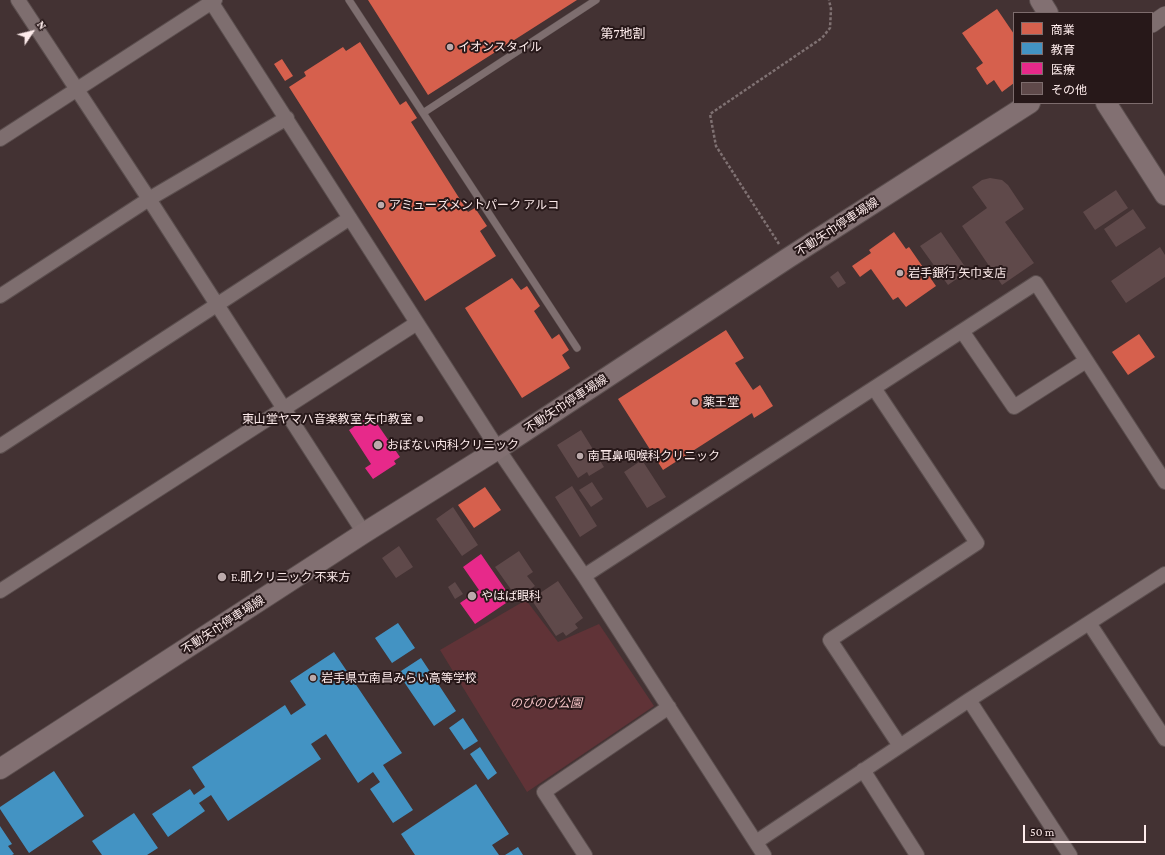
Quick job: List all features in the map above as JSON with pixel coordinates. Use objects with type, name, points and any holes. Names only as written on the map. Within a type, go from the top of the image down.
[{"type":"main road","points":[[1040,0],[1047,12]]},
{"type":"main road","name":"不動矢巾停車場線","points":[[0,769],[364,533],[498,449],[788,258],[1028,104]]},
{"type":"main road","points":[[1107,104],[1165,195]]},
{"type":"street","points":[[18,0],[150,199],[364,533]]},
{"type":"street","points":[[0,139],[212,1],[498,449],[584,576],[764,855]]},
{"type":"street","points":[[1153,23],[1165,15]]},
{"type":"street","points":[[0,296],[150,199],[287,118]]},
{"type":"street","points":[[0,446],[350,218]]},
{"type":"street","points":[[584,576],[1036,283],[1165,482]]},
{"type":"street","points":[[0,591],[417,323]]},
{"type":"street","points":[[962,331],[1014,408],[1086,361]]},
{"type":"street","points":[[874,388],[977,543],[830,640],[900,746]]},
{"type":"street","points":[[756,842],[969,700],[1165,574]]},
{"type":"street","points":[[1089,623],[1165,739]]},
{"type":"street","points":[[969,700],[1070,855]]},
{"type":"street","points":[[585,855],[544,792],[669,708]]},
{"type":"street","points":[[863,770],[917,855]]},
{"type":"lane","points":[[349,0],[577,348]]},
{"type":"lane","points":[[423,113],[596,0]]},
{"type":"path","points":[[788,258],[716,146],[710,114],[822,38],[830,28],[831,9],[829,0]]},
{"type":"green space","name":"のびのび公園","points":[[526,600],[558,642],[599,624],[654,706],[527,792],[440,650]]},
{"type":"building: 商業","name":"イオンスタイル","points":[[368,0],[577,0],[428,95]]},
{"type":"building: 商業","points":[[997,9],[1013,33],[1013,84],[1002,92],[994,80],[987,85],[976,68],[983,63],[962,33]]},
{"type":"building: 商業","points":[[360,42],[400,105],[406,101],[417,118],[411,122],[468,212],[475,208],[487,226],[480,231],[496,256],[425,301],[289,87],[306,76],[304,72],[343,47],[346,51]]},
{"type":"building: 商業","points":[[282,59],[293,76],[285,81],[274,64]]},
{"type":"building: 商業","name":"岩手銀行 矢巾支店","points":[[894,232],[906,249],[909,247],[936,286],[906,307],[898,297],[893,300],[871,269],[860,277],[852,266],[871,253],[869,250]]},
{"type":"building: 商業","points":[[512,278],[521,290],[527,286],[540,306],[534,311],[552,339],[559,334],[569,350],[562,355],[570,368],[522,398],[465,308]]},
{"type":"building: 商業","name":"薬王堂","points":[[726,330],[744,358],[735,363],[753,390],[760,385],[773,406],[754,418],[752,413],[663,470],[618,399]]},
{"type":"building: 商業","points":[[1139,334],[1155,357],[1128,375],[1112,352]]},
{"type":"building: 商業","points":[[485,487],[501,510],[474,528],[458,505]]},
{"type":"building: 教育","points":[[398,623],[415,648],[392,663],[375,638]]},
{"type":"building: 教育","points":[[334,652],[402,753],[383,765],[413,810],[393,823],[370,789],[380,782],[373,772],[358,783],[326,734],[311,744],[321,759],[228,821],[211,795],[199,803],[205,811],[168,837],[152,814],[190,789],[194,795],[205,787],[192,767],[285,705],[291,715],[306,705],[290,681]]},
{"type":"building: 教育","points":[[421,658],[456,711],[434,726],[398,673]]},
{"type":"building: 教育","points":[[463,718],[478,741],[464,750],[449,728]]},
{"type":"building: 教育","points":[[480,747],[497,773],[488,780],[470,754]]},
{"type":"building: 教育","points":[[54,771],[84,816],[29,853],[0,807]]},
{"type":"building: 教育","points":[[476,784],[509,834],[492,845],[499,855],[415,855],[401,834]]},
{"type":"building: 教育","points":[[134,813],[158,848],[147,855],[102,855],[92,841]]},
{"type":"building: 教育","points":[[0,826],[12,844],[8,846],[14,854],[12,855],[0,855]]},
{"type":"building: 教育","points":[[518,847],[523,855],[505,855]]},
{"type":"building: 医療","points":[[371,415],[400,457],[394,461],[396,464],[373,479],[365,468],[371,464],[349,430]]},
{"type":"building: 医療","points":[[481,554],[512,599],[475,624],[460,603],[479,590],[463,567]]},
{"type":"building: その他","points":[[990,178],[1002,180],[1008,185],[1024,209],[1005,222],[1034,263],[1002,285],[962,226],[987,208],[972,187],[982,180]]},
{"type":"building: その他","points":[[1116,190],[1128,208],[1095,230],[1083,212]]},
{"type":"building: その他","points":[[1133,209],[1146,228],[1116,247],[1104,229]]},
{"type":"building: その他","points":[[941,232],[968,271],[948,285],[920,246]]},
{"type":"building: その他","points":[[1160,247],[1165,255],[1165,277],[1126,303],[1111,281]]},
{"type":"building: その他","points":[[838,271],[846,283],[838,288],[830,277]]},
{"type":"building: その他","name":"南耳鼻咽喉科クリニック","points":[[581,430],[604,467],[589,476],[587,472],[578,478],[557,445]]},
{"type":"building: その他","points":[[642,460],[666,497],[647,508],[624,472]]},
{"type":"building: その他","points":[[592,482],[603,499],[591,507],[579,490]]},
{"type":"building: その他","points":[[572,486],[597,526],[580,537],[555,497]]},
{"type":"building: その他","points":[[453,507],[478,545],[462,556],[436,519]]},
{"type":"building: その他","points":[[399,546],[413,567],[396,578],[382,558]]},
{"type":"building: その他","points":[[519,551],[533,572],[527,576],[535,586],[517,598],[495,567]]},
{"type":"building: その他","points":[[558,581],[583,618],[575,624],[578,628],[566,636],[563,632],[556,636],[531,599]]},
{"type":"building: その他","points":[[455,582],[463,594],[455,599],[448,587]]},
{"type":"place","name":"イオンスタイル","points":[[450,47]]},
{"type":"place","name":"アミューズメントパーク アルコ","points":[[381,205]]},
{"type":"place","name":"岩手銀行 矢巾支店","points":[[900,273]]},
{"type":"place","name":"薬王堂","points":[[695,402]]},
{"type":"place","name":"東山堂ヤマハ音楽教室 矢巾教室","points":[[420,419]]},
{"type":"place","name":"おぼない内科クリニック","points":[[378,445]]},
{"type":"place","name":"南耳鼻咽喉科クリニック","points":[[580,456]]},
{"type":"place","name":"E.肌クリニック 不来方","points":[[222,577]]},
{"type":"place","name":"やはば眼科","points":[[472,596]]},
{"type":"place","name":"岩手県立南昌みらい高等学校","points":[[313,678]]},
{"type":"district","name":"第7地割","points":[[623,34]]}]
